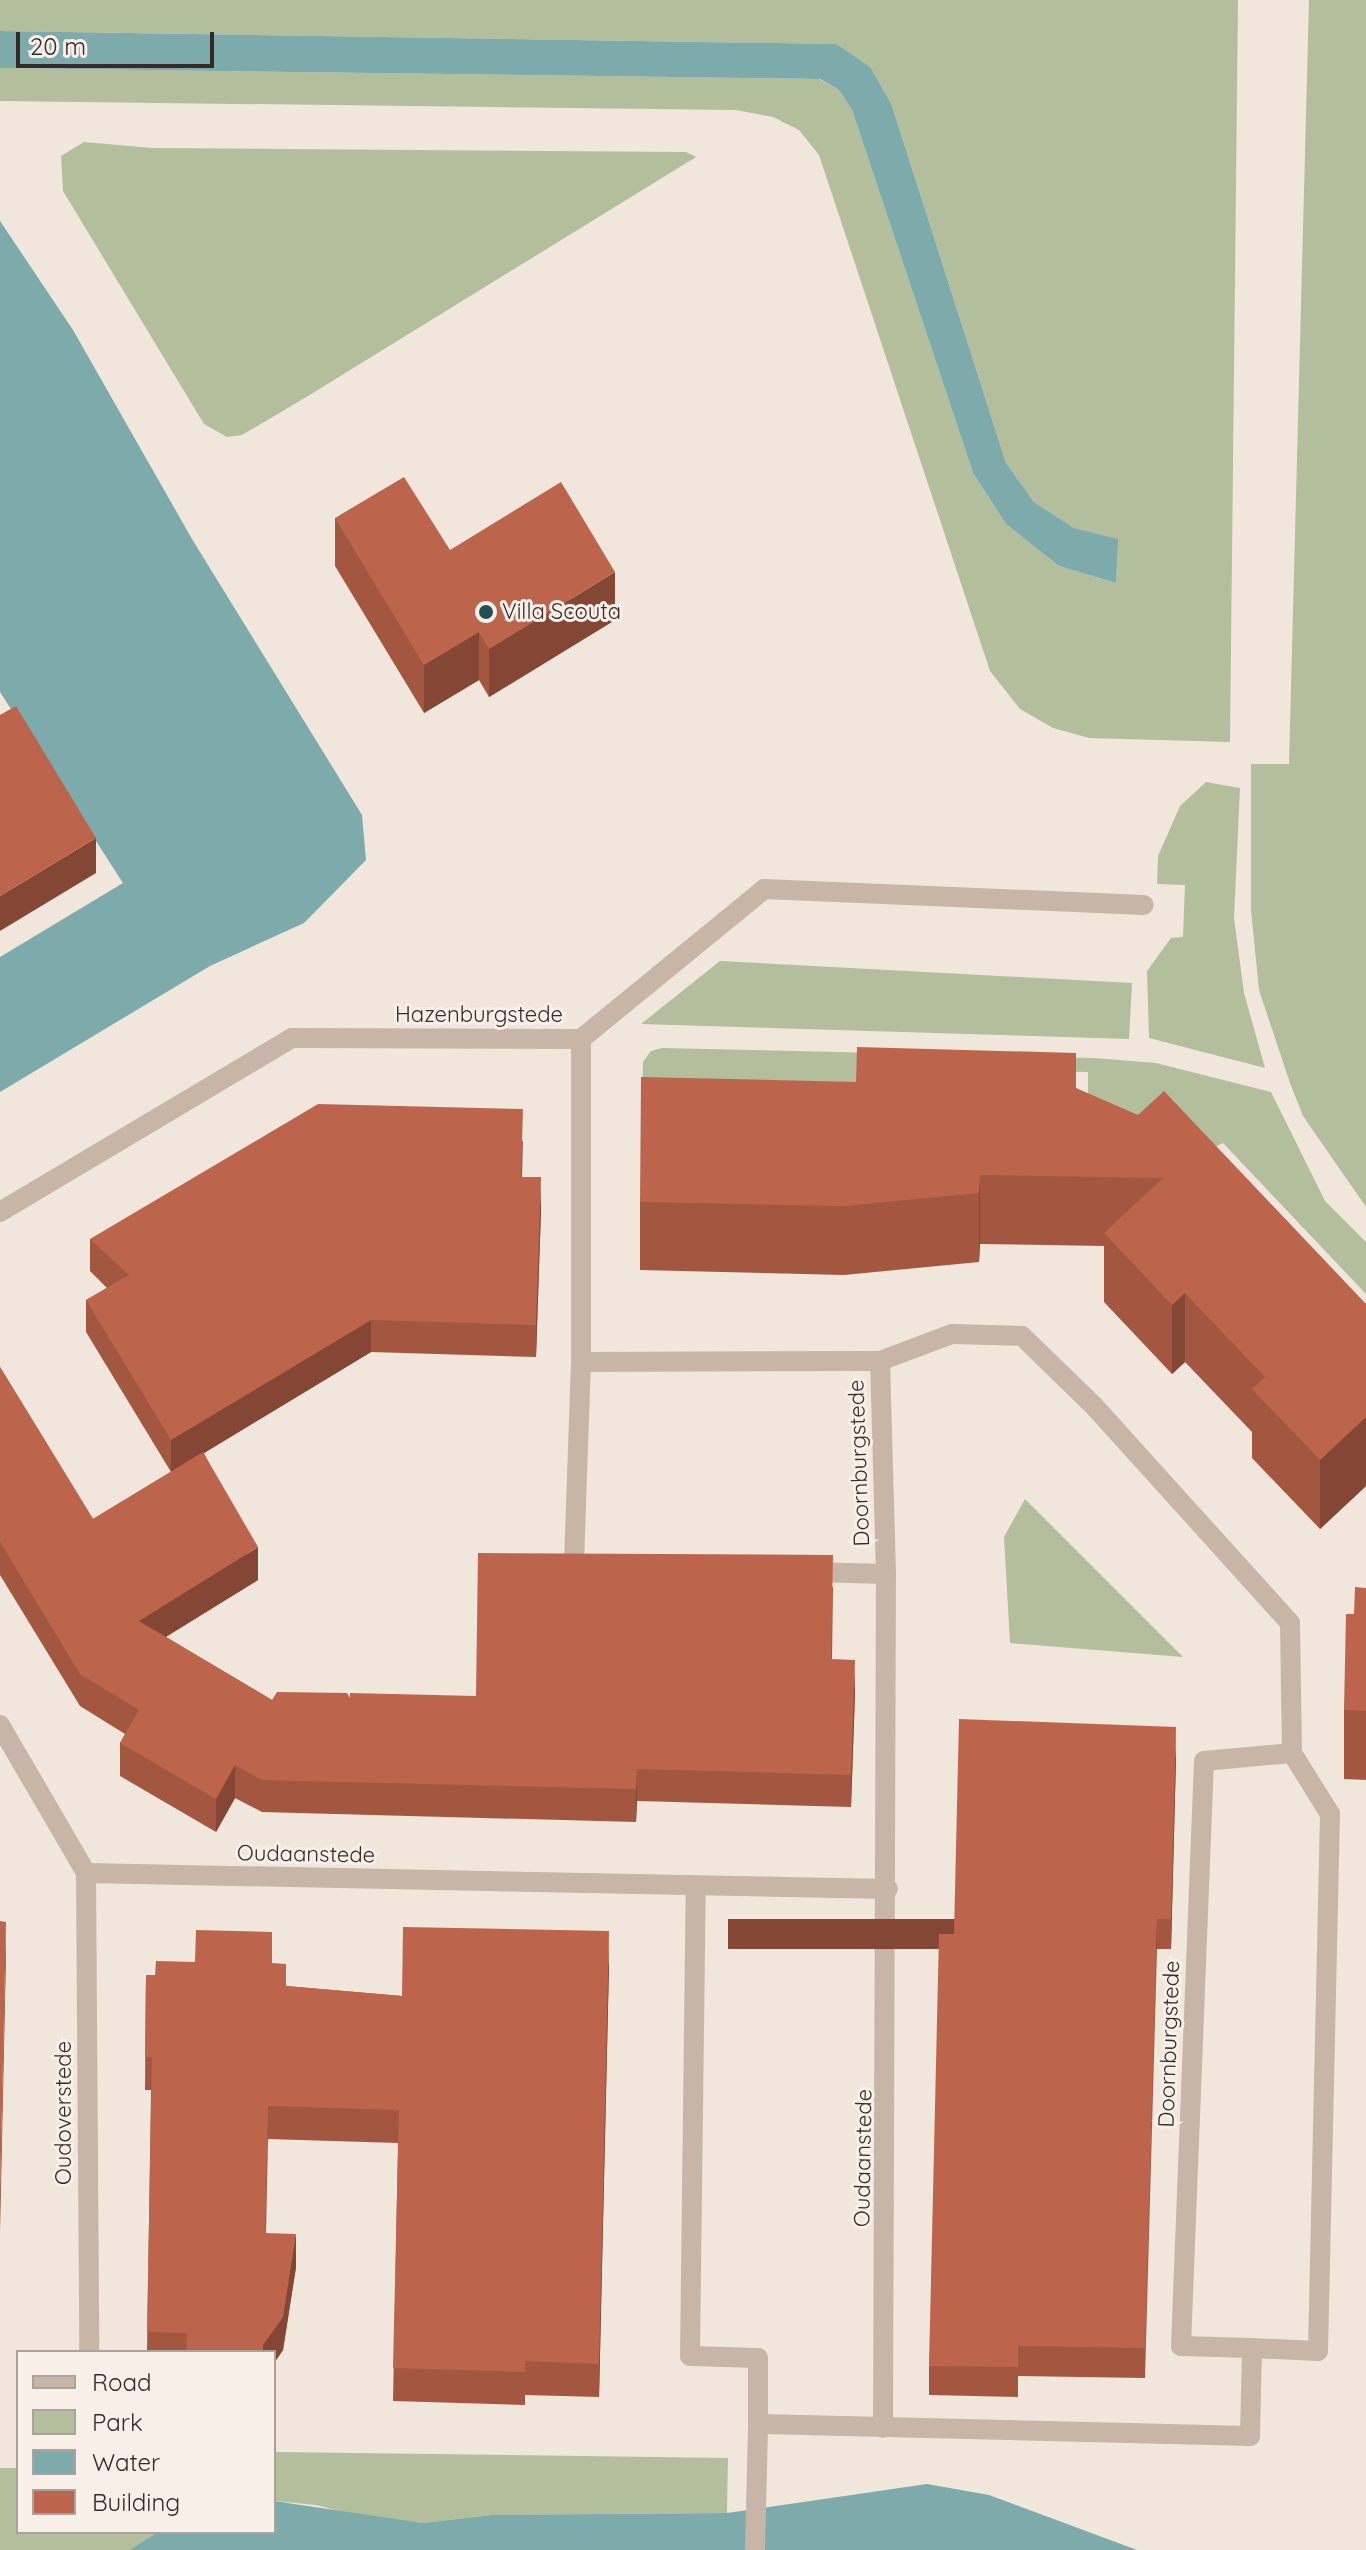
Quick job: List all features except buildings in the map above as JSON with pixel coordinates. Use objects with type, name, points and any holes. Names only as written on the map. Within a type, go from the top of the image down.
[{"type":"street","name":"Hazenburgstede","points":[[0,1212],[292,1038],[581,1039],[764,889],[1144,905]]},
{"type":"street","points":[[581,1039],[581,1362],[574,1567],[605,1568]]},
{"type":"street","name":"Doornburgstede","points":[[581,1362],[880,1361],[952,1334],[1022,1336],[1094,1406],[1290,1623],[1292,1753],[1330,1814],[1318,2351],[1181,2346],[1204,1761],[1292,1753]]},
{"type":"street","name":"Doornburgstede","points":[[793,1572],[886,1574],[880,1361]]},
{"type":"street","name":"Oudaanstede","points":[[883,2428],[888,1889],[886,1574]]},
{"type":"street","points":[[0,1725],[86,1873]]},
{"type":"street","name":"Oudaanstede","points":[[86,1873],[888,1889]]},
{"type":"street","name":"Oudoverstede","points":[[86,1873],[89,2350]]},
{"type":"street","points":[[696,1886],[690,2356],[758,2358],[755,2550]]},
{"type":"street","points":[[758,2424],[1250,2436],[1252,2348]]},
{"type":"green space","points":[[0,0],[1238,0],[1230,742],[1089,738],[1053,728],[1020,709],[990,671],[819,155],[799,130],[773,117],[736,110],[0,101],[0,68],[819,79],[839,90],[852,110],[973,473],[1006,524],[1059,566],[1116,583],[1117,539],[1074,528],[1034,502],[1006,463],[892,106],[836,44],[0,31]]},
{"type":"green space","points":[[1309,0],[1366,0],[1366,1207],[1303,1116],[1290,1083],[1259,990],[1251,910],[1251,764],[1289,764]]},
{"type":"green space","points":[[84,142],[152,148],[686,152],[696,157],[308,396],[242,435],[227,437],[204,424],[63,191],[61,156]]},
{"type":"green space","points":[[1206,782],[1240,788],[1234,918],[1244,993],[1265,1068],[1149,1038],[1147,971],[1171,938],[1183,937],[1185,885],[1157,884],[1158,856],[1180,806]]},
{"type":"green space","points":[[720,961],[1132,983],[1129,1039],[641,1024]]},
{"type":"green space","points":[[662,1048],[1094,1058],[1156,1063],[1271,1092],[1325,1201],[1366,1242],[1366,1294],[1223,1143],[1215,1147],[1152,1132],[1088,1103],[1088,1072],[868,1068],[862,1093],[642,1108],[643,1062],[651,1051]]},
{"type":"green space","points":[[1025,1499],[1183,1657],[1010,1643],[1004,1537]]},
{"type":"green space","points":[[276,2452],[728,2458],[727,2513],[492,2515],[422,2523],[362,2517],[316,2505],[276,2501]]},
{"type":"green space","points":[[0,2468],[16,2468],[16,2534],[155,2534],[129,2550],[0,2550]]},
{"type":"water","points":[[0,31],[836,44],[870,67],[892,106],[1006,463],[1034,502],[1074,528],[1118,539],[1116,583],[1059,566],[1006,524],[973,473],[852,110],[839,90],[820,79],[0,68]]},
{"type":"water","points":[[0,221],[73,330],[192,539],[362,815],[366,860],[304,923],[210,966],[0,1092],[0,957],[123,883],[0,692]]},
{"type":"water","points":[[927,2484],[989,2495],[1137,2550],[129,2550],[155,2534],[276,2534],[276,2501],[422,2523],[492,2515],[727,2513]]},
{"type":"place","name":"Villa Scouta","points":[[486,612]]}]
